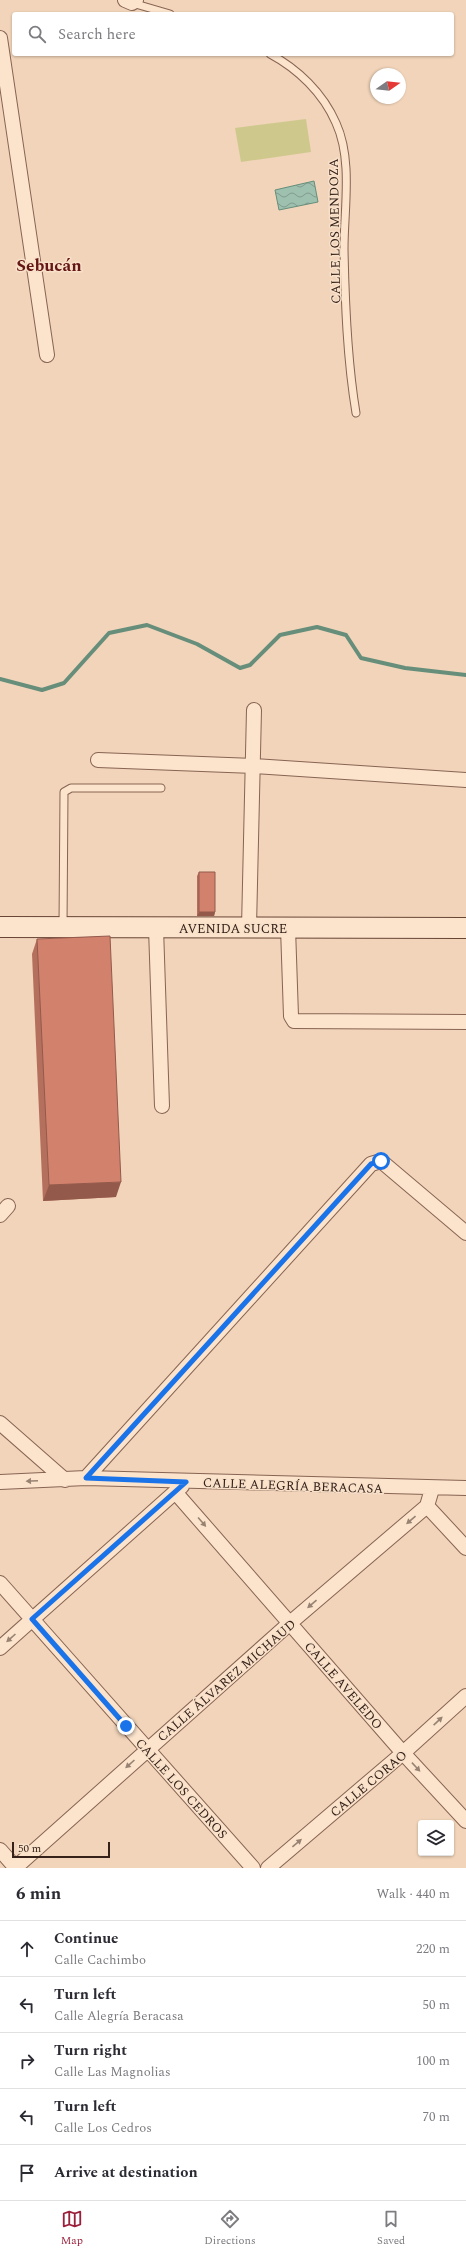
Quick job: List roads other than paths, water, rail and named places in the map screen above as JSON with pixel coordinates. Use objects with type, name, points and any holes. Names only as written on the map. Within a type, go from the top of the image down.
[{"type":"main road","name":"AVENIDA SUCRE","points":[[0,927],[466,928]]},
{"type":"street","points":[[0,38],[47,355]]},
{"type":"street","points":[[249,927],[254,766],[254,710]]},
{"type":"street","points":[[98,760],[254,766],[466,780]]},
{"type":"street","points":[[156,928],[162,1106]]},
{"type":"street","points":[[288,928],[291,1016],[294,1021],[466,1022]]},
{"type":"street","points":[[86,1478],[371,1164],[381,1161],[466,1233]]},
{"type":"street","points":[[0,1423],[65,1480]]},
{"type":"street","name":"CALLE ALEGRÍA BERACASA","points":[[0,1482],[86,1478],[432,1489],[466,1488]]},
{"type":"street","points":[[0,1648],[176,1493],[186,1482]]},
{"type":"street","points":[[432,1489],[427,1506],[466,1548]]},
{"type":"street","name":"CALLE AVELEDO","points":[[176,1493],[403,1753],[466,1821]]},
{"type":"street","name":"CALLE ÁLVAREZ MICHAUD","points":[[15,1868],[290,1623],[427,1506]]},
{"type":"street","name":"CALLE LOS CEDROS","points":[[0,1583],[253,1868]]},
{"type":"street","name":"CALLE CORAO","points":[[268,1868],[403,1753],[466,1696]]},
{"type":"street","points":[[0,1850],[15,1868]]},
{"type":"lane","points":[[131,1],[164,12]]},
{"type":"lane","name":"CALLE LOS MENDOZA","points":[[274,56],[283,61],[306,80],[336,122],[344,145],[346,172],[344,258],[351,384],[356,413]]},
{"type":"lane","points":[[63,927],[64,792],[71,788],[161,788]]},
{"type":"water","points":[[314,181],[318,202],[279,210],[275,190]]},
{"type":"waterway","points":[[0,679],[42,690],[64,683],[109,633],[147,625],[197,644],[240,668],[250,665],[280,635],[317,627],[346,635],[361,658],[405,668],[466,675]]},
{"type":"district","name":"Sebucán","points":[[49,265]]}]
